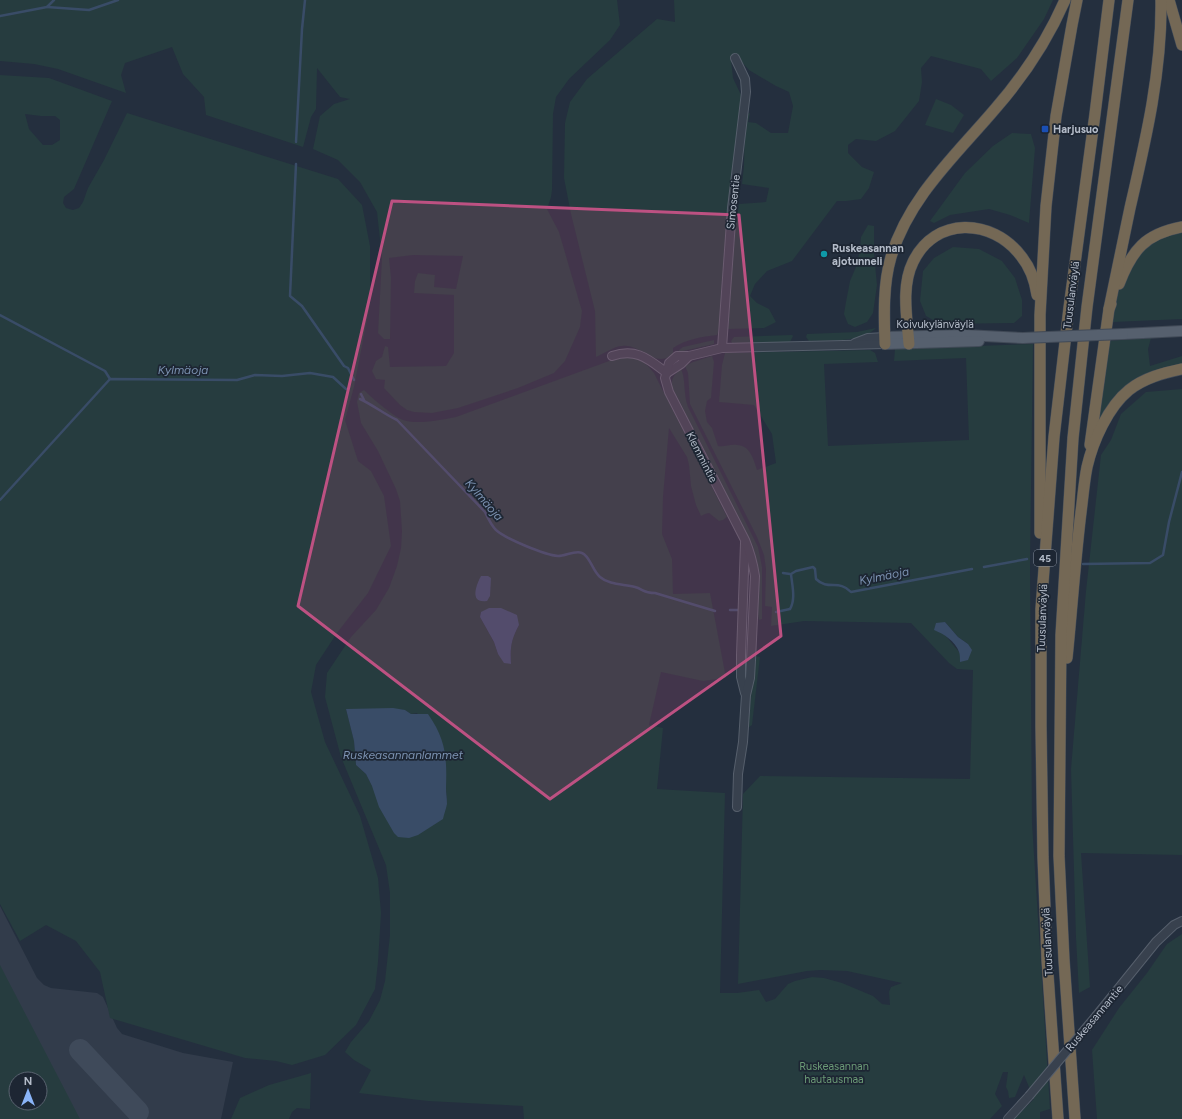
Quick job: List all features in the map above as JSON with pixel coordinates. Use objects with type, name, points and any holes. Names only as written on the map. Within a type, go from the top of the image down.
[{"type":"highway","points":[[885,340],[886,294],[891,256],[907,219],[929,185],[996,108],[1018,79],[1038,49],[1065,0]]},
{"type":"highway","points":[[1041,609],[1040,315],[1046,206],[1056,116],[1077,0]]},
{"type":"highway","name":"Tuusulanväylä","points":[[1058,1119],[1047,960],[1041,727],[1041,609],[1048,511],[1069,308],[1109,0]]},
{"type":"highway","name":"Tuusulanväylä","points":[[1075,1119],[1064,960],[1059,856],[1061,635],[1073,438],[1087,307],[1128,0]]},
{"type":"highway","points":[[1059,726],[1078,536],[1094,407],[1109,309],[1120,252],[1154,100],[1160,44],[1161,0]]},
{"type":"highway","points":[[1169,0],[1182,46]]},
{"type":"highway","points":[[908,340],[906,301],[907,279],[913,262],[922,248],[932,238],[946,231],[959,227],[986,230],[1000,236],[1021,255],[1034,281],[1040,315]]},
{"type":"highway","points":[[1109,309],[1123,274],[1141,245],[1153,236],[1168,230],[1182,227]]},
{"type":"highway","points":[[1087,467],[1095,441],[1106,420],[1117,403],[1129,390],[1146,379],[1182,369]]},
{"type":"main road","name":"Koivukylänväylä","points":[[885,340],[965,343],[1023,338],[1182,331]]},
{"type":"street","name":"Simosentie","points":[[722,348],[732,208],[746,92],[745,79],[735,58]]},
{"type":"street","name":"Koivukylänväylä","points":[[667,373],[669,363],[677,356],[690,356],[722,348],[848,345],[868,338],[885,340]]},
{"type":"street","points":[[612,356],[628,352],[638,354],[645,357],[667,373]]},
{"type":"street","name":"Klemmintie","points":[[667,373],[665,378],[669,392],[745,540],[741,677],[746,695],[743,742],[738,774],[737,808]]},
{"type":"street","name":"Ruskeasannantie","points":[[1008,1119],[1097,1015],[1156,942],[1174,925],[1182,921]]},
{"type":"highlighted area","points":[[392,201],[739,215],[781,636],[550,799],[298,606]]},
{"type":"shaded area","points":[[0,906],[37,978],[44,985],[51,988],[97,993],[103,997],[117,1028],[122,1034],[183,1053],[233,1062],[221,1119],[0,1119]]},
{"type":"green space","points":[[0,0],[617,0],[620,25],[610,40],[569,79],[556,97],[553,114],[552,190],[547,209],[559,232],[582,311],[580,327],[565,361],[554,373],[518,388],[458,408],[432,413],[407,410],[400,405],[384,388],[385,380],[376,379],[372,371],[376,361],[382,357],[385,346],[388,347],[390,367],[446,366],[454,353],[454,295],[414,293],[415,281],[418,273],[435,275],[434,287],[456,289],[463,256],[413,255],[389,258],[391,278],[390,339],[384,339],[378,333],[382,258],[377,212],[360,182],[338,160],[313,149],[320,116],[334,104],[350,99],[340,97],[317,68],[316,109],[311,117],[303,147],[206,115],[204,97],[183,74],[172,47],[125,63],[121,75],[126,93],[58,69],[34,64],[0,61]]},
{"type":"green space","points":[[674,0],[1053,0],[1044,19],[1017,58],[991,81],[981,69],[931,56],[921,68],[922,82],[919,101],[895,131],[876,141],[856,139],[848,145],[848,153],[862,167],[874,172],[869,188],[861,199],[837,201],[792,261],[767,271],[755,284],[750,296],[757,303],[769,309],[776,322],[764,328],[728,329],[735,229],[739,204],[766,202],[769,188],[742,184],[744,166],[745,115],[750,113],[748,122],[756,123],[771,133],[788,133],[793,106],[789,92],[749,70],[740,60],[731,60],[733,78],[741,95],[727,223],[723,300],[718,333],[717,335],[683,342],[673,348],[673,354],[666,358],[654,358],[629,346],[619,346],[596,357],[595,311],[571,214],[564,178],[565,123],[570,102],[587,79],[657,19],[675,22]]},
{"type":"green space","points":[[0,75],[49,78],[112,101],[74,189],[64,197],[63,203],[66,208],[73,210],[79,208],[83,202],[88,188],[104,160],[127,113],[338,179],[362,205],[370,246],[370,304],[354,387],[345,420],[358,461],[371,471],[384,496],[391,546],[368,593],[337,633],[316,665],[311,692],[325,742],[360,816],[378,878],[381,913],[375,989],[356,1025],[325,1055],[292,1065],[276,1061],[245,1058],[110,1018],[100,972],[76,941],[46,925],[20,941],[0,904]],"holes":[[[25,114],[55,116],[60,120],[60,140],[52,145],[43,145],[29,129]]]},
{"type":"green space","points":[[936,99],[951,105],[964,115],[953,133],[925,125]]},
{"type":"green space","points":[[1012,133],[1031,134],[1035,148],[1029,223],[1010,215],[989,209],[950,215],[934,223],[930,221],[965,173],[993,146]]},
{"type":"green space","points":[[868,225],[874,226],[874,254],[877,285],[873,313],[867,322],[855,327],[848,324],[844,314],[850,281],[856,267],[860,249],[861,237]]},
{"type":"green space","points":[[1182,231],[1182,319],[1113,322],[1116,297],[1127,274],[1143,249],[1156,239]]},
{"type":"green space","points":[[953,247],[979,249],[1002,261],[1015,278],[1022,300],[1022,316],[1014,323],[940,324],[926,316],[920,301],[923,271],[934,258]]},
{"type":"green space","points":[[876,328],[870,333],[845,340],[809,341],[806,337],[807,334],[857,332]]},
{"type":"green space","points":[[793,336],[790,342],[732,343],[731,341],[734,337]]},
{"type":"green space","points":[[1151,338],[1148,349],[1150,366],[1182,356],[1182,364],[1147,374],[1097,425],[1108,341]]},
{"type":"green space","points":[[714,340],[714,344],[679,352],[679,350],[683,347]]},
{"type":"green space","name":"Ruskeasannan hautausmaa","points":[[1033,344],[1030,563],[1032,823],[1050,1109],[1040,1112],[1040,1119],[1014,1119],[1034,1099],[1024,1075],[1015,1097],[1009,1098],[1006,1087],[1008,1072],[1003,1072],[995,1094],[1002,1106],[990,1119],[524,1119],[523,1106],[428,1101],[359,1093],[371,1070],[354,1060],[345,1052],[351,1042],[369,1021],[380,1000],[385,981],[390,935],[390,893],[386,865],[341,757],[325,697],[327,673],[351,637],[376,610],[389,588],[397,566],[401,548],[402,531],[400,501],[396,489],[378,451],[361,423],[357,402],[359,393],[364,390],[388,411],[403,420],[430,422],[456,417],[620,357],[637,357],[648,366],[654,373],[727,517],[719,521],[709,513],[701,516],[696,505],[691,486],[687,457],[669,428],[663,497],[662,534],[672,559],[673,594],[710,593],[726,678],[703,681],[661,672],[649,725],[663,728],[657,789],[725,793],[720,993],[737,993],[759,990],[766,1002],[775,999],[788,984],[812,977],[824,978],[842,983],[873,996],[882,1004],[890,1005],[889,992],[891,987],[902,983],[847,971],[807,971],[738,984],[743,794],[760,776],[970,779],[973,670],[957,669],[949,663],[911,623],[804,621],[771,626],[772,607],[765,606],[766,569],[764,555],[757,537],[690,404],[688,373],[685,366],[712,356],[714,362],[711,398],[707,401],[705,411],[707,422],[712,428],[718,446],[734,445],[745,448],[751,454],[757,470],[776,463],[772,434],[754,405],[719,402],[722,365],[725,353],[870,350],[875,353],[878,362],[824,364],[828,446],[969,440],[966,358],[894,361],[895,349]],"holes":[[[481,612],[519,625],[514,635],[512,644],[511,664],[498,654],[494,642],[480,617]],[[945,622],[958,637],[968,644],[959,652],[945,635]],[[346,709],[405,710],[411,714],[417,713],[446,790],[447,803],[372,786],[366,774],[356,765],[354,740]]]},
{"type":"green space","points":[[681,369],[684,377],[688,407],[758,547],[762,567],[762,619],[759,620],[757,602],[758,568],[753,546],[672,387],[672,381],[676,373]]},
{"type":"green space","points":[[1182,389],[1182,855],[1081,853],[1090,987],[1079,993],[1071,769],[1086,591],[1101,455],[1111,440],[1121,414],[1146,392]]},
{"type":"green space","points":[[755,656],[760,657],[752,725],[748,728]]},
{"type":"green space","points":[[1182,934],[1182,1119],[1097,1119],[1092,1050],[1119,1008],[1147,973],[1167,944]]},
{"type":"green space","points":[[0,965],[80,1119],[0,1119]]},
{"type":"green space","points":[[311,1073],[310,1109],[297,1108],[292,1112],[289,1119],[231,1119],[240,1098],[269,1085]]},
{"type":"water","points":[[481,576],[488,576],[491,578],[490,596],[487,601],[478,600],[475,593]]},
{"type":"water","points":[[489,608],[501,608],[517,615],[519,625],[514,635],[512,644],[511,664],[504,663],[498,654],[494,642],[480,617],[481,612]]},
{"type":"water","points":[[945,622],[958,637],[968,644],[972,650],[968,660],[960,662],[959,653],[955,644],[934,630],[936,623]]},
{"type":"water","name":"Ruskeasannanlammet","points":[[393,708],[405,710],[411,714],[428,714],[439,732],[444,749],[447,804],[443,819],[418,835],[409,838],[398,837],[394,833],[379,807],[366,774],[356,765],[354,741],[346,709]]},
{"type":"waterway","points":[[0,16],[47,7],[54,0]]},
{"type":"waterway","points":[[47,7],[89,10],[118,0]]},
{"type":"waterway","points":[[296,142],[305,0]]},
{"type":"waterway","name":"Kylmäoja","points":[[296,164],[290,296],[302,306],[344,366],[348,368],[354,380]]},
{"type":"waterway","name":"Kylmäoja","points":[[0,315],[105,371],[110,379]]},
{"type":"waterway","name":"Kylmäoja","points":[[0,500],[110,379],[237,380],[255,375],[282,376],[310,373],[333,377],[346,389]]},
{"type":"waterway","name":"Kylmäoja","points":[[361,394],[364,400]]},
{"type":"waterway","name":"Kylmäoja","points":[[360,399],[397,420],[485,512],[493,526],[501,534],[526,546],[552,555],[558,556],[576,552],[582,553],[587,557],[597,574],[608,582],[635,587],[646,592],[655,593],[715,611]]},
{"type":"waterway","name":"Kylmäoja","points":[[1083,564],[1150,563],[1163,555],[1169,522],[1182,472]]},
{"type":"waterway","name":"Kylmäoja","points":[[984,567],[1027,559]]},
{"type":"waterway","name":"Kylmäoja","points":[[776,612],[790,609],[792,605],[793,592],[791,574],[796,571],[813,567],[815,569],[816,579],[820,582],[829,585],[842,586],[851,592],[972,569]]},
{"type":"waterway","points":[[783,573],[790,574]]},
{"type":"waterway","name":"Kylmäoja","points":[[730,610],[738,610]]},
{"type":"taxiway","points":[[80,1050],[138,1112]]},
{"type":"place","name":"Harjusuo","points":[[1045,129]]},
{"type":"place","name":"Ruskeasannan ajotunneli","points":[[824,254]]}]
